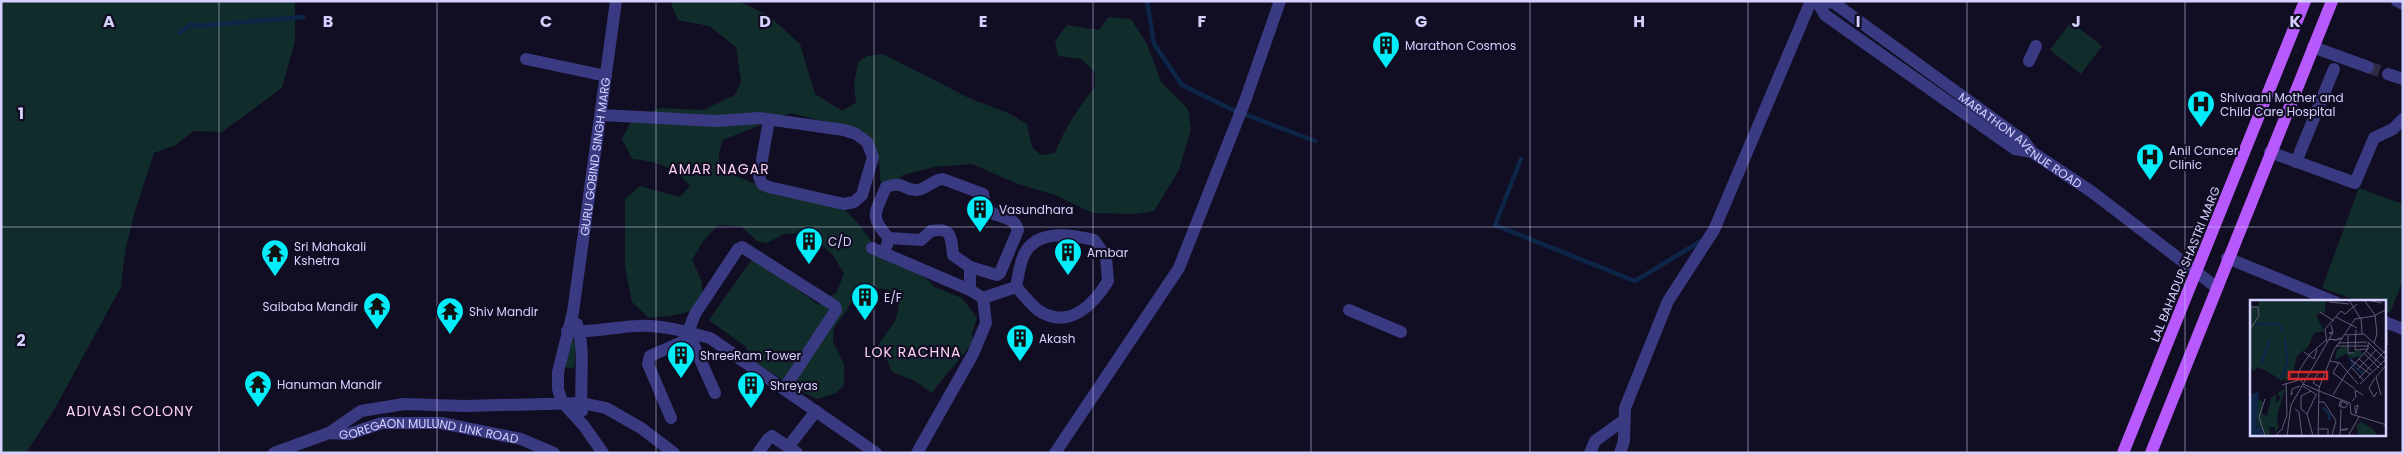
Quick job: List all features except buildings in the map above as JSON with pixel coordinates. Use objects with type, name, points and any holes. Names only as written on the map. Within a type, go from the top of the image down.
[{"type":"main road","name":"LAL BAHADUR SHASTRI MARG","points":[[2124,453],[2305,1]]},
{"type":"main road","points":[[2151,453],[2227,258],[2332,1]]},
{"type":"street","name":"GURU GOBIND SINGH MARG","points":[[562,402],[558,389],[558,372],[573,312],[616,1]]},
{"type":"street","points":[[1054,453],[1179,268],[1243,106],[1280,1]]},
{"type":"street","points":[[1620,453],[1624,441],[1625,408],[1668,301],[1714,230],[1811,1]]},
{"type":"street","name":"MARATHON AVENUE ROAD","points":[[1819,1],[1825,15],[2015,149],[2032,152],[2092,192],[2198,271],[2216,287]]},
{"type":"street","points":[[2397,1],[2403,4]]},
{"type":"street","points":[[2029,61],[2036,46]]},
{"type":"street","points":[[2313,47],[2368,67]]},
{"type":"street","points":[[526,59],[606,76]]},
{"type":"street","points":[[2296,162],[2334,69]]},
{"type":"street","points":[[2388,74],[2403,80]]},
{"type":"street","points":[[601,115],[678,120],[769,120],[844,130],[862,138],[871,149],[873,157],[862,195],[854,202],[844,204],[769,188],[762,184],[759,177],[769,120]]},
{"type":"street","points":[[2270,152],[2355,183],[2374,138],[2393,129],[2403,119]]},
{"type":"street","points":[[938,179],[943,179],[983,194],[985,206],[990,211],[1017,224],[1018,230],[1000,273],[997,275],[970,267],[953,254],[952,241],[949,233],[945,230],[931,231],[921,240],[889,238],[877,226],[875,220],[875,214],[886,187],[902,184],[912,190],[918,190],[938,179]]},
{"type":"street","points":[[1070,234],[1094,240],[1106,257],[1108,281],[1106,285],[1078,314],[1070,318],[1055,317],[1041,312],[1016,287],[1022,257],[1034,241],[1050,236],[1070,234]]},
{"type":"street","points":[[889,238],[878,251],[970,290],[983,298]]},
{"type":"street","points":[[715,393],[689,335],[695,314],[738,249],[742,247],[835,306],[836,310],[784,389]]},
{"type":"street","points":[[2227,258],[2330,300]]},
{"type":"street","points":[[970,267],[970,290]]},
{"type":"street","points":[[983,298],[1016,287]]},
{"type":"street","points":[[917,453],[973,354],[986,324],[983,298]]},
{"type":"street","points":[[1349,310],[1401,332]]},
{"type":"street","name":"GURU GOBIND SINGH MARG","points":[[573,312],[580,332],[584,426]]},
{"type":"street","points":[[2386,322],[2403,329]]},
{"type":"street","points":[[567,331],[580,332],[639,325],[710,338],[876,453]]},
{"type":"street","points":[[671,418],[648,359],[650,356],[689,335]]},
{"type":"street","points":[[562,402],[584,426],[603,453]]},
{"type":"street","points":[[329,433],[361,411],[404,404],[464,406],[562,402],[582,403],[606,408],[641,428],[674,453]]},
{"type":"street","points":[[758,453],[772,436],[793,450],[816,411]]},
{"type":"street","points":[[1590,453],[1594,441],[1624,420]]},
{"type":"street","name":"GOREGAON MULUND LINK ROAD","points":[[274,453],[329,433],[348,434],[382,423],[440,423],[521,439],[554,453]]},
{"type":"green space","points":[[1,1],[295,1],[295,41],[282,88],[222,132],[193,131],[176,145],[154,153],[135,211],[125,251],[121,287],[54,410],[26,453],[1,453]]},
{"type":"green space","points":[[673,1],[738,1],[768,15],[800,44],[815,94],[842,111],[856,103],[854,85],[858,62],[867,56],[883,54],[971,99],[1008,113],[1027,124],[1032,147],[1041,155],[1055,153],[1072,119],[1095,87],[1095,72],[1081,59],[1058,56],[1055,41],[1067,25],[1099,30],[1109,17],[1131,19],[1147,44],[1161,82],[1188,109],[1191,129],[1179,170],[1154,211],[1133,214],[1093,213],[1055,195],[1018,184],[972,164],[934,167],[903,175],[893,184],[881,185],[878,153],[861,133],[828,122],[790,113],[723,140],[719,153],[720,169],[779,194],[841,206],[857,222],[875,246],[904,263],[928,280],[934,287],[962,298],[977,318],[972,333],[973,341],[932,393],[915,381],[892,372],[887,360],[874,351],[895,321],[899,307],[888,289],[869,288],[855,298],[834,328],[833,342],[844,364],[844,385],[836,393],[817,399],[795,388],[749,358],[746,347],[709,320],[753,258],[819,305],[836,293],[844,274],[833,255],[808,233],[784,234],[767,243],[757,241],[741,226],[718,225],[704,240],[692,260],[702,283],[698,304],[692,309],[676,315],[649,318],[632,302],[625,267],[625,199],[640,186],[680,197],[690,186],[678,174],[664,166],[649,161],[632,159],[622,139],[632,120],[660,108],[703,110],[735,95],[741,81],[736,47],[709,26],[678,20],[671,4]]},
{"type":"green space","points":[[2071,22],[2102,46],[2081,74],[2050,50]]},
{"type":"green space","points":[[2359,188],[2403,204],[2403,280],[2390,313],[2386,311],[2386,300],[2355,300],[2322,288]]},
{"type":"green space","points":[[573,333],[576,347],[574,368],[565,367]]},
{"type":"waterway","points":[[1147,1],[1154,44],[1182,85],[1231,109],[1315,141]]},
{"type":"waterway","points":[[180,33],[191,24],[200,26],[303,17]]},
{"type":"waterway","points":[[1521,159],[1495,225],[1635,281],[1701,241]]},
{"type":"tunnel","points":[[2368,67],[2388,74]]},
{"type":"place","name":"Marathon Cosmos","points":[[1386,69]]},
{"type":"place","name":"Shivaani Mother and Child Care Hospital","points":[[2201,128]]},
{"type":"place","name":"Anil Cancer Clinic","points":[[2150,181]]},
{"type":"place","name":"Vasundhara","points":[[980,233]]},
{"type":"place","name":"C/D","points":[[809,265]]},
{"type":"place","name":"Ambar","points":[[1068,276]]},
{"type":"place","name":"Sri Mahakali Kshetra","points":[[275,277]]},
{"type":"place","name":"E/F","points":[[865,321]]},
{"type":"place","name":"Saibaba Mandir","points":[[377,330]]},
{"type":"place","name":"Shiv Mandir","points":[[450,335]]},
{"type":"place","name":"Akash","points":[[1020,362]]},
{"type":"place","name":"ShreeRam Tower","points":[[681,379]]},
{"type":"place","name":"Hanuman Mandir","points":[[258,408]]},
{"type":"place","name":"Shreyas","points":[[751,409]]},
{"type":"district","name":"AMAR NAGAR","points":[[719,169]]},
{"type":"district","name":"LOK RACHNA","points":[[913,352]]},
{"type":"district","name":"ADIVASI COLONY","points":[[130,411]]}]
